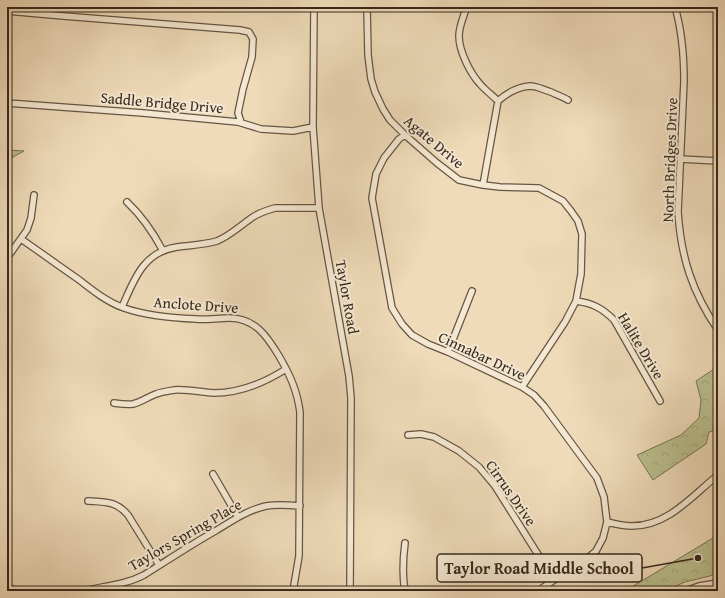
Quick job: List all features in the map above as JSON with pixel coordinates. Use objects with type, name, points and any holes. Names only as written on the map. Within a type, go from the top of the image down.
[{"type":"street","name":"Taylor Road","points":[[314,7],[313,127],[319,208],[349,376],[351,398],[350,591]]},
{"type":"street","name":"Agate Drive","points":[[367,7],[368,55],[371,79],[375,92],[390,120],[437,163],[460,180],[500,187],[539,188],[562,201],[578,222],[582,234],[581,274],[576,301],[565,322],[522,386]]},
{"type":"street","name":"North Bridges Drive","points":[[675,7],[681,38],[684,66],[678,212],[682,247],[693,285],[702,304],[718,330]]},
{"type":"street","points":[[466,9],[461,23],[459,36],[462,52],[468,68],[475,79],[498,101]]},
{"type":"street","points":[[7,11],[240,30],[249,32],[252,39],[252,57],[238,113],[241,122]]},
{"type":"street","points":[[483,185],[498,101],[506,94],[520,88],[530,86],[540,88],[568,100]]},
{"type":"street","name":"Saddle Bridge Drive","points":[[7,103],[54,105],[241,122],[261,129],[293,131],[313,127]]},
{"type":"street","name":"Cinnabar Drive","points":[[405,135],[399,139],[384,158],[376,174],[372,198],[392,308],[402,324],[412,335],[428,344],[522,386],[534,396],[544,406],[597,478],[604,497],[607,522],[603,538],[596,551],[578,566],[538,591]]},
{"type":"street","points":[[680,159],[718,161]]},
{"type":"street","points":[[7,258],[27,230],[32,218],[34,196]]},
{"type":"street","points":[[127,202],[145,221],[163,251]]},
{"type":"street","points":[[122,307],[133,280],[139,270],[150,259],[163,251],[175,247],[217,241],[229,235],[254,216],[270,209],[319,208]]},
{"type":"street","name":"Anclote Drive","points":[[21,239],[100,295],[122,307],[140,313],[168,318],[229,318],[245,321],[257,327],[266,336],[286,369],[296,390],[300,412],[299,556],[293,591]]},
{"type":"street","points":[[448,352],[472,291]]},
{"type":"street","name":"Halite Drive","points":[[576,301],[586,302],[605,311],[614,320],[660,401]]},
{"type":"street","points":[[114,403],[132,404],[156,394],[174,390],[214,393],[239,390],[264,382],[286,369]]},
{"type":"street","name":"Cirrus Drive","points":[[408,435],[421,434],[434,437],[459,451],[480,467],[495,486],[554,580]]},
{"type":"street","points":[[213,474],[238,517]]},
{"type":"street","points":[[607,522],[618,525],[632,526],[660,520],[675,512],[718,475]]},
{"type":"street","points":[[88,501],[112,504],[123,510],[128,515],[159,565]]},
{"type":"street","name":"Taylors Spring Place","points":[[83,591],[112,588],[136,579],[194,543],[252,510],[267,506],[300,506]]},
{"type":"street","points":[[405,543],[403,581],[405,591]]},
{"type":"street","points":[[685,591],[699,586],[718,583]]},
{"type":"street","points":[[7,586],[15,591]]},
{"type":"green space","points":[[7,150],[24,151],[13,157],[7,163]]},
{"type":"green space","points":[[714,369],[718,373],[718,430],[709,432],[706,444],[653,480],[637,455],[681,435],[699,418],[701,400],[696,381]]},
{"type":"green space","points":[[718,535],[718,574],[685,582],[665,591],[625,591]]},
{"type":"place","name":"Taylor Road Middle School","points":[[698,558]]}]
